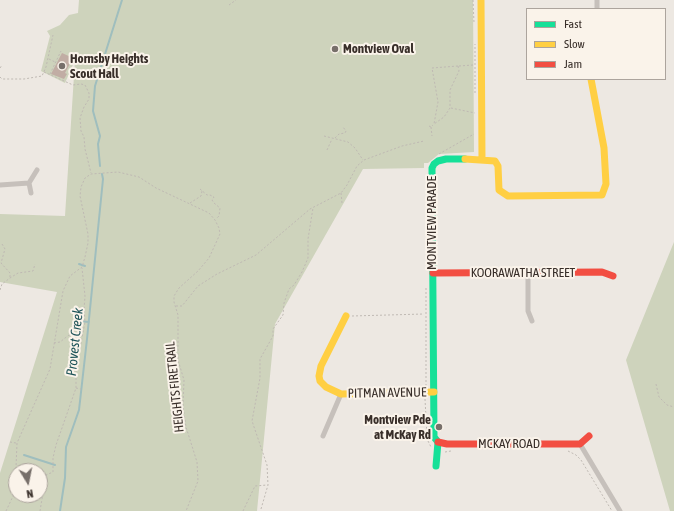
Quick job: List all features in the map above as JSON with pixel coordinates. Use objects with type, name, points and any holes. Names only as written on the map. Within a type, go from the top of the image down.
[{"type":"street","points":[[481,0],[482,160],[491,160],[497,163],[499,190],[504,195],[602,195],[606,184],[604,148],[591,80]]},
{"type":"street","name":"MONTVIEW PARADE","points":[[436,466],[438,442],[434,437],[432,168],[438,161],[446,159],[482,160]]},
{"type":"street","points":[[31,193],[29,183],[37,170]]},
{"type":"street","points":[[0,185],[29,183]]},
{"type":"street","points":[[528,272],[528,311],[532,321]]},
{"type":"street","name":"KOORAWATHA STREET","points":[[433,273],[602,272],[613,276]]},
{"type":"street","name":"PITMAN AVENUE","points":[[346,316],[321,366],[319,376],[320,381],[326,387],[341,394],[434,392]]},
{"type":"street","points":[[323,436],[341,394]]},
{"type":"street","points":[[589,436],[580,444],[620,511]]},
{"type":"street","name":"MCKAY ROAD","points":[[438,442],[447,444],[580,444]]},
{"type":"path","points":[[229,6],[236,0]]},
{"type":"path","points":[[473,0],[475,25]]},
{"type":"path","points":[[0,76],[2,79],[24,79],[42,76],[48,59],[53,34]]},
{"type":"path","points":[[475,99],[474,47],[476,41]]},
{"type":"path","points":[[50,74],[61,51]]},
{"type":"path","points":[[48,59],[56,62]]},
{"type":"path","points":[[429,67],[474,65]]},
{"type":"path","points":[[432,136],[430,127],[444,117],[450,108],[450,90],[459,71],[458,66]]},
{"type":"path","points":[[432,68],[438,102],[434,124]]},
{"type":"path","points":[[44,72],[73,85],[85,85],[90,93],[89,99],[80,118],[91,174]]},
{"type":"path","points":[[450,108],[475,113]]},
{"type":"path","points":[[329,144],[339,134],[345,133],[346,131],[343,127]]},
{"type":"path","points":[[435,155],[475,133]]},
{"type":"path","points":[[324,136],[348,142],[355,148],[363,161]]},
{"type":"path","points":[[327,150],[329,137]]},
{"type":"path","points":[[176,307],[182,306],[198,286],[256,255],[313,208],[341,193],[357,166],[363,161],[402,146],[424,141]]},
{"type":"path","points":[[40,511],[46,475],[54,472],[53,462],[56,445],[76,388],[76,369],[85,322],[85,296],[82,267],[88,243],[80,196],[81,187],[85,178],[91,174],[118,172],[139,177],[156,188],[209,213],[216,220],[219,216],[220,208],[212,200],[214,197],[210,194],[207,195],[200,189]]},
{"type":"path","points":[[188,204],[194,202],[201,196],[203,191]]},
{"type":"path","points":[[341,193],[342,203]]},
{"type":"path","points":[[261,508],[268,485],[267,464],[252,421],[260,378],[260,359],[273,336],[273,329],[283,315],[284,303],[289,289],[294,285],[302,272],[308,258],[308,239],[313,208]]},
{"type":"path","name":"HEIGHTS FIRETRAIL","points":[[186,511],[198,482],[197,462],[186,427],[183,406],[184,380],[178,360],[178,315],[174,302],[174,296],[179,288],[198,271],[209,258],[220,234],[216,220]]},
{"type":"path","points":[[2,244],[5,249],[1,263],[10,274],[10,278]]},
{"type":"path","points":[[0,290],[2,284],[18,273],[32,271],[35,264]]},
{"type":"path","points":[[6,511],[15,492],[17,443],[50,369],[63,291],[70,276],[82,267]]},
{"type":"path","points":[[346,316],[425,314]]},
{"type":"path","points":[[54,343],[60,342],[69,335],[77,336],[83,334]]},
{"type":"path","points":[[656,384],[659,397],[667,404],[674,407]]},
{"type":"path","points":[[76,388],[81,389]]},
{"type":"path","points":[[10,442],[17,443]]},
{"type":"path","points":[[437,451],[443,452],[456,450]]},
{"type":"path","points":[[563,450],[571,451],[581,460],[612,511]]},
{"type":"path","points":[[243,511],[255,486],[268,485]]},
{"type":"green space","points":[[79,0],[473,0],[474,152],[439,154],[428,163],[424,163],[424,168],[363,169],[275,324],[257,511],[0,511],[0,473],[57,292],[0,282],[0,214],[65,216],[75,60],[65,83],[41,71],[50,36],[47,31],[60,25],[69,15],[78,13]]},
{"type":"green space","points":[[674,242],[674,511],[670,511],[626,360]]},
{"type":"building","name":"Hornsby Heights Scout Hall","points":[[62,53],[73,58],[65,73],[67,74],[64,79],[51,74]]},
{"type":"waterway","name":"Provest Creek","points":[[100,166],[98,144],[100,136],[93,111],[95,86],[122,0]]},
{"type":"waterway","name":"Provest Creek","points":[[60,511],[65,478],[66,447],[79,410],[103,179],[102,174]]},
{"type":"waterway","points":[[79,264],[85,266]]},
{"type":"waterway","points":[[78,321],[89,322]]},
{"type":"waterway","points":[[24,455],[55,465]]},
{"type":"traffic: fast","points":[[436,466],[438,442],[434,437],[432,168],[438,161],[446,159],[465,159]]},
{"type":"traffic: slow","points":[[481,0],[482,159]]},
{"type":"traffic: slow","points":[[465,159],[495,161],[498,166],[499,190],[508,196],[602,195],[606,184],[604,148],[591,80]]},
{"type":"traffic: slow","points":[[346,316],[321,366],[319,376],[320,381],[326,387],[341,394],[434,392]]},
{"type":"traffic: jam","points":[[433,273],[602,272],[613,276]]},
{"type":"traffic: jam","points":[[438,442],[447,444],[580,444],[589,436]]},
{"type":"place","name":"Montview Oval","points":[[335,49]]},
{"type":"place","name":"Hornsby Heights Scout Hall","points":[[62,66]]},
{"type":"place","name":"Montview Pde at McKay Rd","points":[[439,427]]}]
